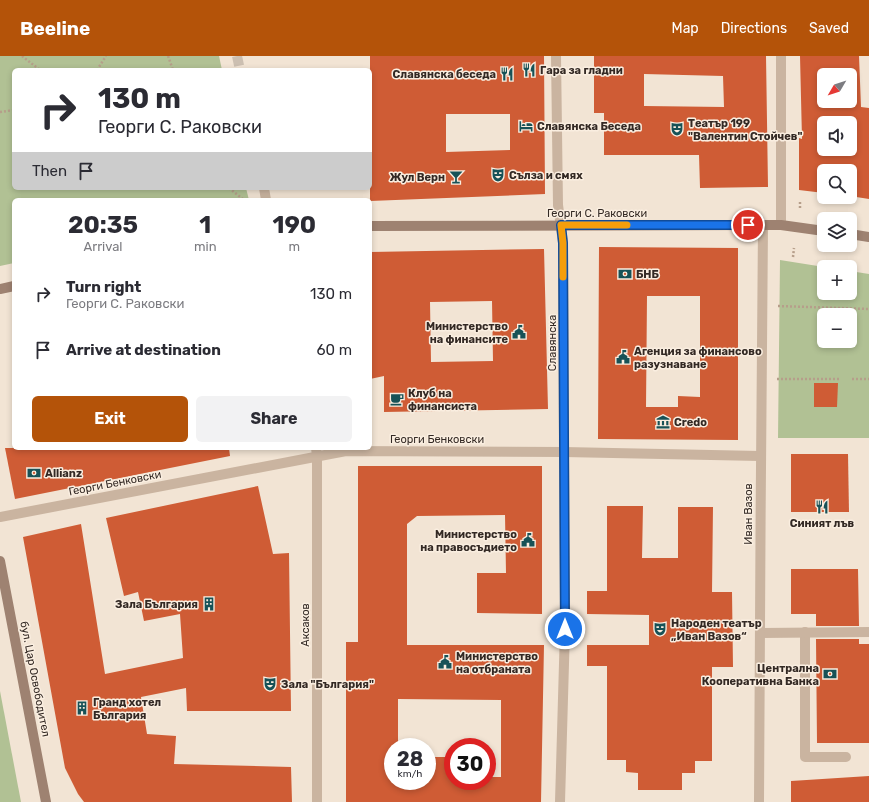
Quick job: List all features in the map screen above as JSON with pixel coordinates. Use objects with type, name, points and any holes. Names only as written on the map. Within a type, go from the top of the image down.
[{"type":"street","name":"Славянска","points":[[556,56],[558,205],[563,243],[565,629],[560,802]]},
{"type":"street","points":[[781,56],[781,225]]},
{"type":"street","name":"Иван Вазов","points":[[759,802],[761,633],[760,456],[763,225]]},
{"type":"street","name":"Георги С. Раковски","points":[[372,226],[781,225],[817,230]]},
{"type":"street","points":[[857,235],[869,237]]},
{"type":"street","points":[[0,289],[12,286]]},
{"type":"street","name":"Георги Бенковски","points":[[0,517],[316,452],[564,452],[760,456]]},
{"type":"street","name":"Аксаков","points":[[316,452],[317,802]]},
{"type":"street","name":"бул. Цар Освободител","points":[[0,561],[46,802]]},
{"type":"street","points":[[805,632],[806,757],[846,757]]},
{"type":"street","points":[[761,633],[869,632]]},
{"type":"path","points":[[22,56],[37,68]]},
{"type":"path","points":[[98,68],[106,56]]},
{"type":"path","points":[[168,56],[172,68]]},
{"type":"path","points":[[0,112],[12,110]]},
{"type":"path","points":[[232,190],[242,198]]},
{"type":"path","points":[[800,202],[800,208]]},
{"type":"path","points":[[793,257],[794,248]]},
{"type":"path","points":[[762,306],[869,309]]},
{"type":"path","points":[[761,378],[841,379]]},
{"type":"path","points":[[852,379],[869,379]]},
{"type":"green space","points":[[0,56],[219,56],[222,68],[12,68],[12,190],[246,190],[248,198],[12,198],[12,263],[0,266]]},
{"type":"green space","points":[[780,260],[817,266],[817,300],[857,300],[857,272],[869,274],[869,438],[778,438]]},
{"type":"green space","points":[[0,691],[21,802],[0,802]]},
{"type":"building","points":[[370,56],[544,56],[545,194],[372,201],[372,198],[370,198],[370,190],[372,190],[372,68],[370,68]],"holes":[[[446,114],[510,114],[510,150],[446,152]]]},
{"type":"building","points":[[594,56],[766,56],[768,187],[700,188],[699,155],[604,155],[604,113],[594,113]],"holes":[[[644,74],[723,76],[724,107],[644,106]]]},
{"type":"building","points":[[800,56],[859,56],[861,107],[869,108],[869,199],[857,197],[857,164],[817,164],[817,192],[799,190],[799,138],[802,139]]},
{"type":"building","points":[[599,247],[738,248],[738,440],[598,439]],"holes":[[[647,296],[700,296],[700,397],[678,396],[678,407],[646,407]]]},
{"type":"building","name":"Министерство на финансите","points":[[544,249],[548,409],[384,412],[384,376],[372,379],[372,252]],"holes":[[[492,301],[493,361],[431,362],[430,302]]]},
{"type":"building","points":[[814,383],[838,383],[837,407],[814,407]]},
{"type":"building","points":[[5,448],[12,448],[12,450],[229,450],[230,456],[15,499]]},
{"type":"building","points":[[791,454],[848,454],[849,512],[791,512]]},
{"type":"building","name":"Министерство на отбраната","points":[[358,466],[542,466],[542,614],[477,613],[477,573],[506,573],[505,515],[417,516],[407,524],[407,645],[544,645],[541,802],[346,802],[346,642],[358,642]],"holes":[[[398,699],[501,700],[501,777],[496,777],[496,790],[444,790],[444,757],[436,757],[436,790],[384,790],[384,738],[398,738]]]},
{"type":"building","points":[[258,486],[273,554],[289,553],[291,711],[187,711],[186,688],[141,697],[147,734],[176,736],[174,764],[291,767],[292,802],[84,802],[78,794],[65,768],[23,537],[81,524],[105,674],[183,658],[180,614],[144,621],[138,592],[124,596],[106,518]]},
{"type":"building","name":"Народен театър „Иван Вазов“","points":[[607,506],[643,506],[642,558],[678,558],[678,507],[713,507],[712,592],[732,592],[733,667],[712,667],[712,761],[695,761],[695,773],[682,773],[682,790],[638,790],[638,773],[626,772],[626,760],[607,760],[607,666],[587,666],[587,645],[649,645],[649,615],[587,614],[587,591],[607,591]]},
{"type":"building","points":[[791,569],[858,569],[859,626],[816,626],[816,614],[791,614]]},
{"type":"building","points":[[816,639],[859,639],[859,644],[869,644],[869,743],[817,743]]},
{"type":"building","points":[[869,776],[869,802],[791,802],[791,781]]},
{"type":"tunnel","points":[[237,56],[240,68]]},
{"type":"slow traffic","points":[[563,277],[563,243],[561,225],[627,225]]},
{"type":"place","name":"Гара за гладни","points":[[529,70]]},
{"type":"place","name":"Славянска беседа","points":[[507,74]]},
{"type":"place","name":"Славянска Беседа","points":[[526,126]]},
{"type":"place","name":"Театър 199 \"Валентин Стойчев\"","points":[[677,129]]},
{"type":"place","name":"Сълза и смях","points":[[498,175]]},
{"type":"place","name":"Жул Верн","points":[[456,177]]},
{"type":"place","name":"БНБ","points":[[625,274]]},
{"type":"place","name":"Министерство на финансите","points":[[519,332]]},
{"type":"place","name":"Агенция за финансово разузнаване","points":[[623,357]]},
{"type":"place","name":"Клуб на финансиста","points":[[397,399]]},
{"type":"place","name":"Credo","points":[[663,422]]},
{"type":"place","name":"Allianz","points":[[34,473]]},
{"type":"place","name":"Синият лъв","points":[[822,507]]},
{"type":"place","name":"Министерство на правосъдието","points":[[528,540]]},
{"type":"place","name":"Зала България","points":[[209,604]]},
{"type":"place","name":"Народен театър „Иван Вазов“","points":[[660,629]]},
{"type":"place","name":"Министерство на отбраната","points":[[445,662]]},
{"type":"place","name":"Централна Кооперативна Банка","points":[[830,674]]},
{"type":"place","name":"Зала \"България\"","points":[[270,684]]},
{"type":"place","name":"Гранд хотел България","points":[[82,708]]},
{"type":"route","points":[[565,629],[563,243],[561,225],[748,225]]}]
